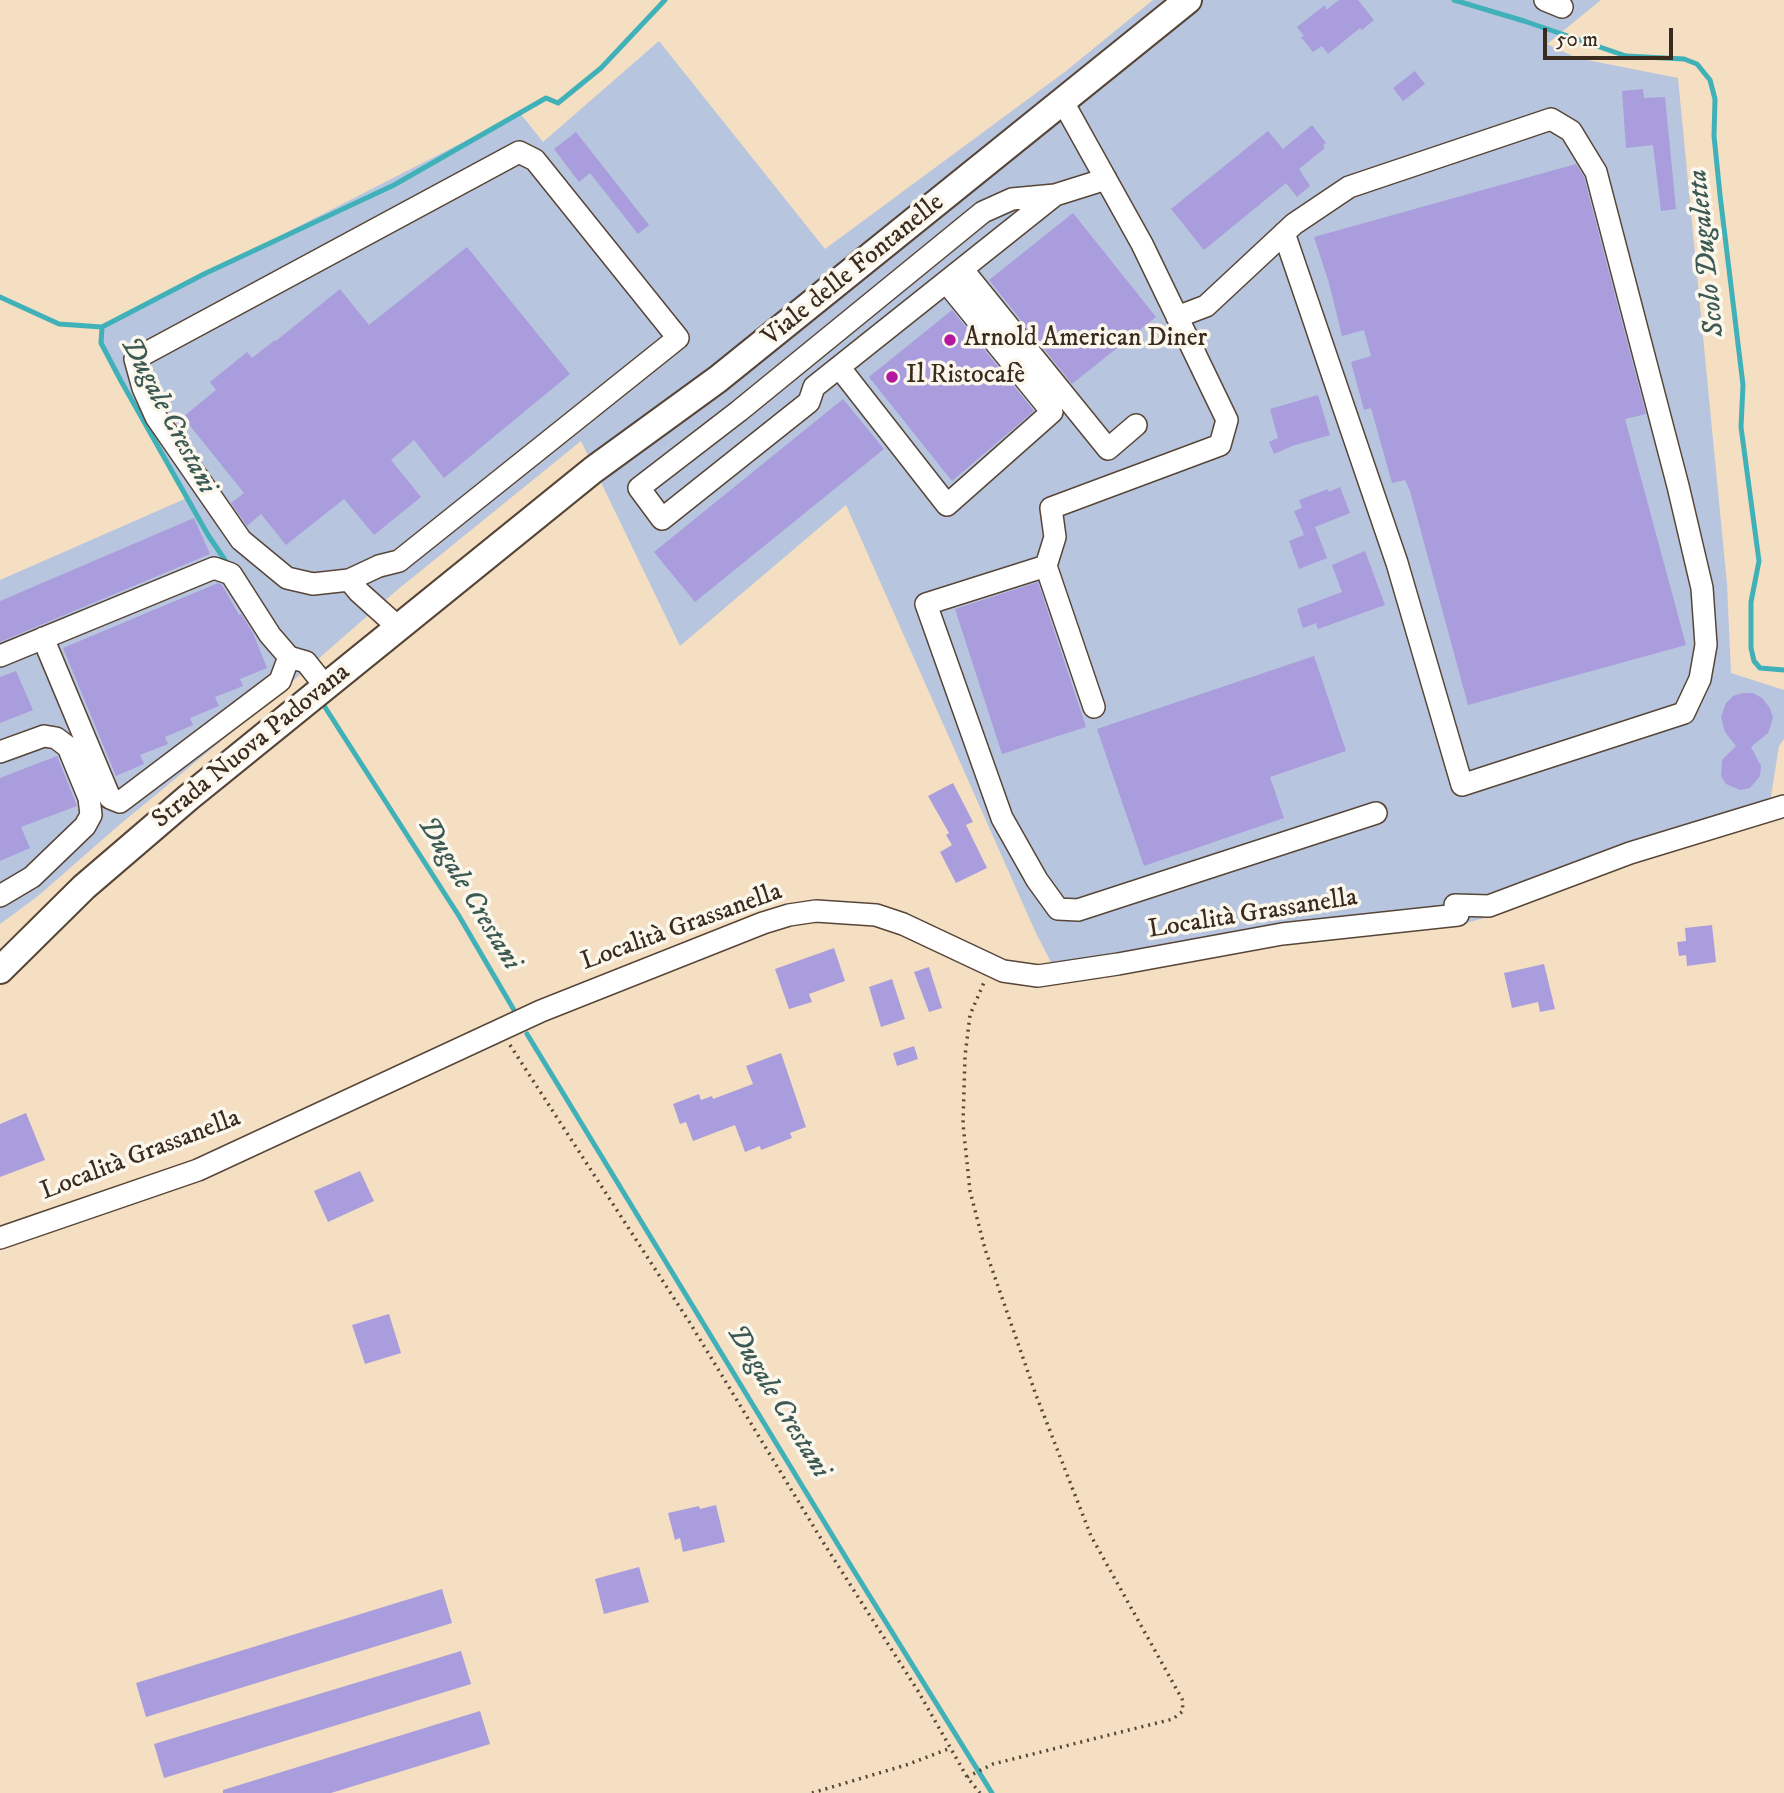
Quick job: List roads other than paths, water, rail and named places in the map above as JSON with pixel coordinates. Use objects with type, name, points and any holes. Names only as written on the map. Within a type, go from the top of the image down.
[{"type":"main road","name":"Viale delle Fontanelle","points":[[514,535],[593,470],[718,379],[1188,0]]},
{"type":"main road","name":"Strada Nuova Padovana","points":[[0,970],[84,887],[189,797],[514,535]]},
{"type":"street","points":[[1063,102],[1142,244],[1227,421],[1220,445],[1051,508],[1055,537],[1046,566],[1094,707]]},
{"type":"street","points":[[1177,317],[1206,306],[1284,233],[1349,187],[1551,119],[1571,131],[1596,172],[1675,473],[1702,588],[1706,645],[1700,679],[1684,713],[1462,785],[1397,563],[1284,233]]},
{"type":"street","points":[[519,152],[535,160],[678,338],[400,561],[379,566],[349,580],[313,584],[287,578],[241,540],[156,417],[143,388],[135,359],[519,152]]},
{"type":"street","points":[[1055,195],[814,387],[809,402],[662,519],[639,488],[739,411],[983,212],[1012,199],[1055,195],[1106,179]]},
{"type":"street","points":[[839,367],[947,505],[1052,412],[955,276]]},
{"type":"street","points":[[955,276],[1108,449],[1136,425]]},
{"type":"street","points":[[1046,566],[926,604],[1002,818],[1037,880],[1058,909],[1078,910],[1376,813]]},
{"type":"street","points":[[0,656],[214,568],[231,574],[271,635],[289,657],[306,662],[325,686]]},
{"type":"street","points":[[349,580],[398,628]]},
{"type":"street","points":[[43,638],[110,798],[120,802],[280,681],[289,657]]},
{"type":"street","points":[[0,752],[44,736],[55,738],[68,747],[89,798],[91,814],[85,826],[32,877],[0,896]]},
{"type":"street","name":"Località Grassanella","points":[[0,1238],[198,1170],[541,1011],[789,915],[816,911],[876,915],[902,924],[1003,971],[1038,976],[1282,934],[1489,906],[1630,853],[1784,806]]},
{"type":"waterway","name":"Dugale Crestani","points":[[229,566],[208,535],[121,381],[101,343],[102,327],[204,274],[394,185],[546,98],[558,103],[601,68],[665,0]]},
{"type":"waterway","name":"Scolo Dugaletta","points":[[1454,0],[1626,56],[1684,59],[1697,64],[1710,80],[1715,99],[1714,136],[1743,385],[1741,427],[1759,561],[1751,602],[1751,648],[1754,661],[1760,668],[1784,670]]},
{"type":"waterway","name":"Scolo Dugaletta","points":[[0,297],[59,324],[102,327]]},
{"type":"waterway","name":"Dugale Crestani","points":[[321,701],[459,916],[514,1010]]},
{"type":"waterway","name":"Dugale Crestani","points":[[527,1034],[992,1793]]},
{"type":"place","name":"Arnold American Diner","points":[[950,340]]},
{"type":"place","name":"Il Ristocafè","points":[[892,377]]}]
